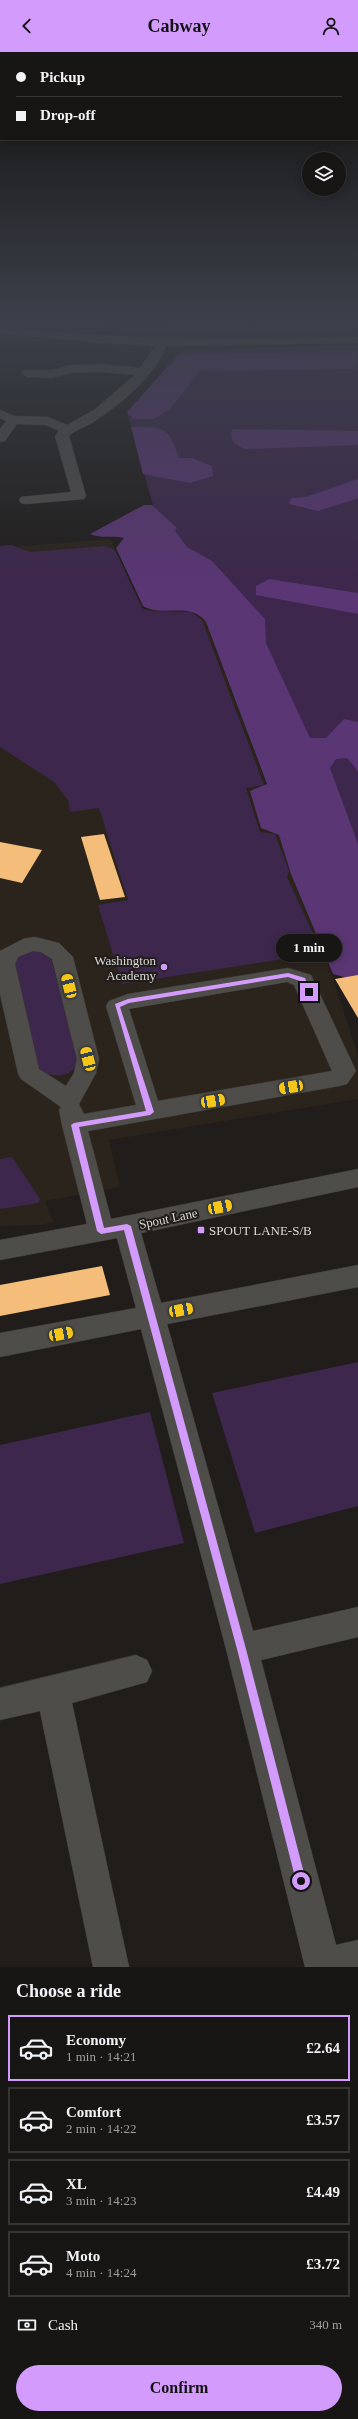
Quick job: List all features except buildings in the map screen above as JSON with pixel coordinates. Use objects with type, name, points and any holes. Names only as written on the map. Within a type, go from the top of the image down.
[{"type":"street","points":[[12,494],[23,505],[79,496],[62,436],[66,429],[88,421],[108,407]]},
{"type":"street","points":[[0,414],[14,420],[48,421],[66,429]]},
{"type":"street","points":[[0,438],[14,420]]},
{"type":"street","points":[[69,1101],[84,1073],[88,1059],[62,957],[58,952],[46,946],[22,946],[9,953],[4,964],[29,1073],[53,1088],[69,1101],[74,1125],[114,1229],[152,1316],[242,1649],[324,1967],[358,1958]]},
{"type":"street","points":[[74,1125],[150,1112],[338,1078],[345,1071],[303,980],[288,975],[128,1001],[117,1006],[150,1112]]},
{"type":"street","name":"Spout Lane","points":[[0,1250],[114,1229],[358,1178]]},
{"type":"street","points":[[0,1345],[358,1276]]},
{"type":"street","points":[[242,1649],[358,1622]]},
{"type":"street","points":[[0,1704],[136,1671]]},
{"type":"street","points":[[52,1692],[111,1967]]},
{"type":"shaded area","points":[[131,407],[358,407],[358,958],[208,585],[158,523],[127,412]]},
{"type":"shaded area","points":[[131,407],[171,407],[154,419],[134,419],[127,412]]},
{"type":"shaded area","points":[[131,427],[151,427],[163,430],[172,440],[179,458],[192,458],[212,466],[213,476],[190,483],[143,474]]},
{"type":"shaded area","points":[[232,429],[358,431],[358,445],[245,449],[238,446],[232,440]]},
{"type":"shaded area","points":[[358,479],[358,498],[356,499],[318,511],[289,504],[291,498],[306,497]]},
{"type":"shaded area","points":[[144,505],[152,505],[177,528],[175,531],[187,547],[212,561],[265,619],[266,643],[310,738],[326,738],[344,719],[358,722],[358,771],[347,758],[336,759],[330,768],[358,844],[358,979],[351,979],[333,974],[291,874],[279,835],[261,828],[250,791],[267,784],[206,622],[200,616],[192,612],[159,611],[143,606],[116,548],[124,538],[90,534]]},
{"type":"shaded area","name":"Washington Academy","points":[[110,539],[144,609],[204,609],[300,879],[358,1055],[358,1099],[109,1140],[120,1187],[45,1201],[53,1222],[41,1225],[0,1226],[0,548]]},
{"type":"shaded area","points":[[11,545],[30,552],[105,546],[115,550],[142,608],[150,611],[191,612],[202,620],[264,785],[246,788],[260,832],[275,834],[289,871],[287,877],[322,953],[122,984],[98,905],[128,900],[99,808],[70,812],[68,800],[54,782],[0,747],[0,546]]},
{"type":"shaded area","points":[[269,579],[358,593],[358,614],[256,595],[256,586]]},
{"type":"shaded area","points":[[29,950],[43,951],[51,958],[78,1060],[72,1071],[66,1074],[47,1074],[37,1066],[14,964],[18,956]]},
{"type":"shaded area","points":[[12,1157],[40,1199],[38,1203],[0,1209],[0,1159]]},
{"type":"shaded area","points":[[358,1362],[358,1506],[255,1533],[212,1393]]},
{"type":"shaded area","points":[[150,1412],[184,1543],[0,1584],[0,1445]]},
{"type":"place","name":"Washington Academy","points":[[164,967]]},
{"type":"place","name":"SPOUT LANE-S/B","points":[[201,1230]]},
{"type":"route","points":[[301,1881],[242,1649],[127,1226],[101,1231],[74,1125],[150,1112],[117,1006],[128,1001],[288,975],[303,980],[309,992]]}]
